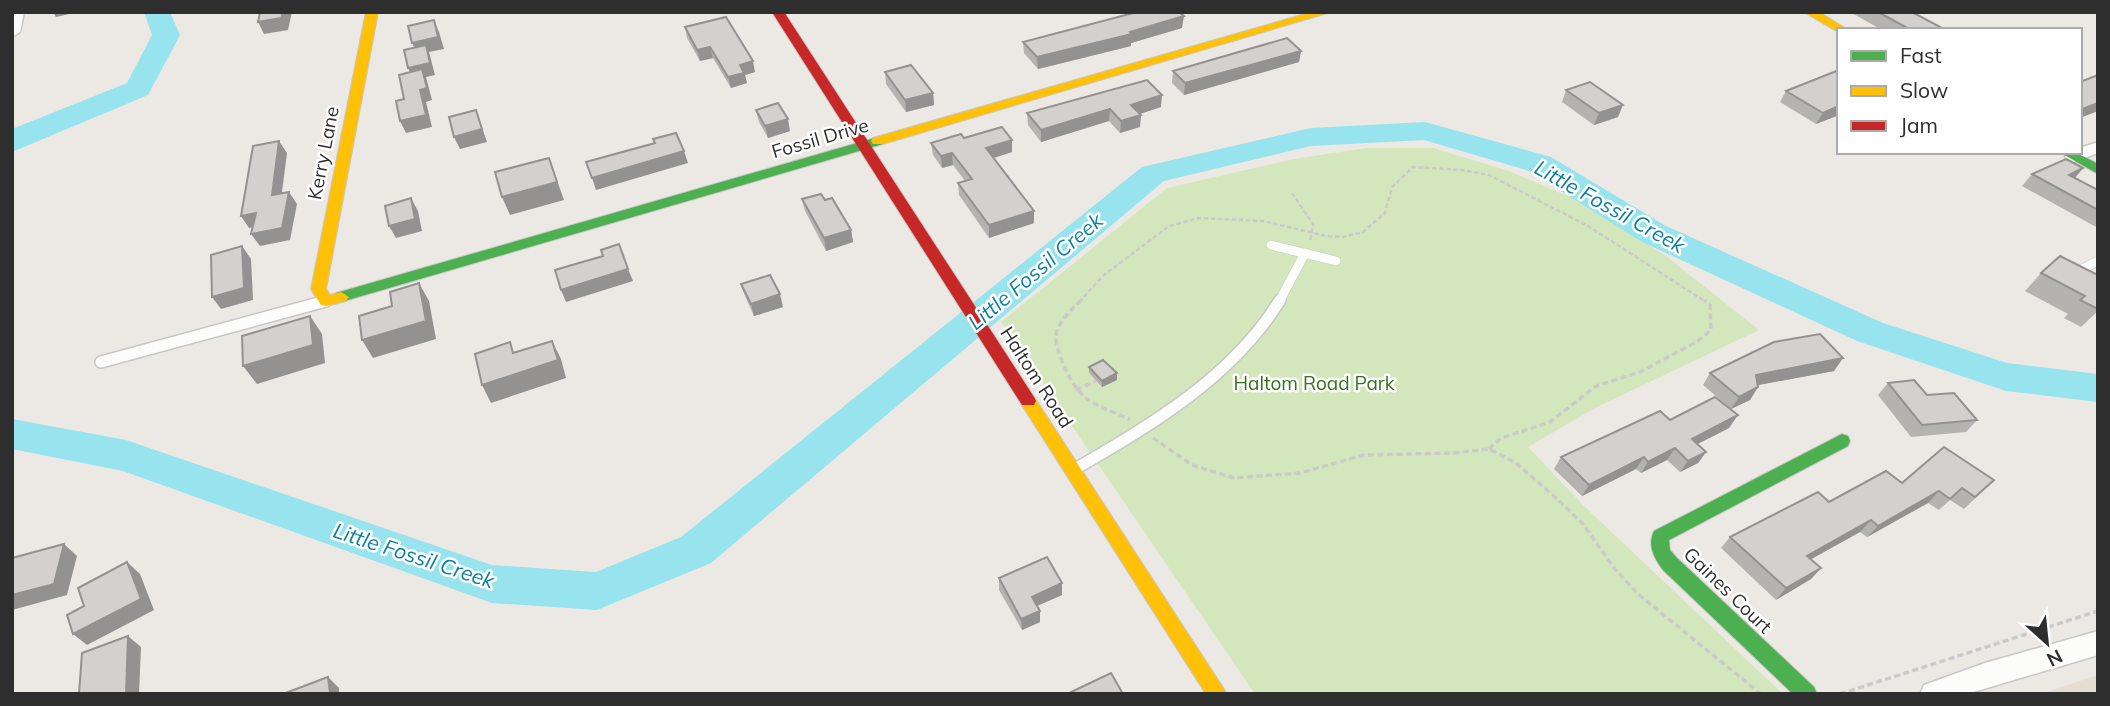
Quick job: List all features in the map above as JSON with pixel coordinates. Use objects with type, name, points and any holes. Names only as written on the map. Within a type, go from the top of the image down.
[{"type":"street","points":[[12,32],[16,12]]},
{"type":"street","name":"Kerry Lane","points":[[326,300],[318,289],[372,12]]},
{"type":"street","name":"Haltom Road","points":[[778,12],[1217,694]]},
{"type":"street","name":"Fossil Drive","points":[[326,300],[864,147],[1296,16],[1325,12]]},
{"type":"street","points":[[1810,12],[1838,28]]},
{"type":"street","points":[[2070,155],[2098,170]]},
{"type":"street","name":"Gaines Court","points":[[1807,694],[1670,564],[1659,552],[1658,544],[1660,536],[1842,441]]},
{"type":"street","points":[[1933,694],[1985,675],[2098,643]]},
{"type":"lane","points":[[1271,245],[1336,261]]},
{"type":"lane","points":[[1072,470],[1142,429],[1220,370],[1264,325],[1288,288],[1305,254]]},
{"type":"lane","points":[[2076,272],[2098,261]]},
{"type":"lane","points":[[101,362],[326,300]]},
{"type":"path","points":[[1489,449],[1501,438],[1550,422],[1596,386],[1640,372],[1698,341],[1710,330],[1710,305],[1688,288],[1588,226],[1489,175],[1462,170],[1413,167],[1392,187],[1385,213],[1363,232],[1343,237],[1243,219],[1199,218],[1169,226],[1104,275],[1061,322],[1056,336],[1068,375],[1076,390],[1089,401],[1111,409],[1192,465],[1234,478],[1300,473],[1364,455],[1455,453],[1489,449],[1516,463],[1556,498],[1582,523],[1615,569],[1638,594],[1761,694]]},
{"type":"path","points":[[1292,194],[1313,224],[1313,233]]},
{"type":"path","points":[[1076,390],[1096,381]]},
{"type":"path","points":[[1840,694],[2098,611]]},
{"type":"shaded area","points":[[2098,675],[2098,694],[2040,694]]},
{"type":"green space","name":"Haltom Road Park","points":[[1367,148],[1433,148],[1509,171],[1570,197],[1666,256],[1759,330],[1595,408],[1528,447],[1585,507],[1783,694],[1255,694],[1001,322],[1167,188],[1294,159]]},
{"type":"building","points":[[260,12],[283,12],[281,18],[258,22]]},
{"type":"building","points":[[1137,12],[1179,12],[1184,16],[1130,32],[1132,34],[1037,57],[1023,42]]},
{"type":"building","points":[[1878,12],[1912,12],[1942,28],[1907,28]]},
{"type":"building","points":[[726,17],[753,61],[740,65],[744,73],[728,77],[710,47],[697,50],[685,27]]},
{"type":"building","points":[[434,20],[438,37],[412,43],[408,26]]},
{"type":"building","points":[[1287,38],[1301,51],[1185,83],[1173,71]]},
{"type":"building","points":[[426,45],[430,63],[408,68],[404,50]]},
{"type":"building","points":[[911,65],[933,93],[905,100],[885,72]]},
{"type":"building","points":[[422,69],[427,88],[420,90],[426,115],[400,121],[396,101],[404,99],[399,75]]},
{"type":"building","points":[[1837,71],[1837,107],[1823,113],[1786,91]]},
{"type":"building","points":[[2098,75],[2098,103],[2082,109],[2082,81]]},
{"type":"building","points":[[1147,80],[1162,95],[1131,105],[1141,115],[1121,121],[1110,109],[1041,130],[1027,113]]},
{"type":"building","points":[[1590,82],[1623,105],[1599,113],[1566,90]]},
{"type":"building","points":[[778,103],[788,119],[765,126],[756,110]]},
{"type":"building","points":[[476,110],[482,129],[454,137],[449,117]]},
{"type":"building","points":[[1002,127],[1012,140],[986,148],[1034,211],[989,225],[958,183],[972,179],[952,153],[941,156],[931,143],[961,134],[964,138]]},
{"type":"building","points":[[676,133],[684,151],[592,178],[586,162],[655,143],[653,139]]},
{"type":"building","points":[[279,141],[272,195],[289,192],[282,228],[251,234],[256,213],[241,216],[253,146]]},
{"type":"building","points":[[549,158],[557,182],[502,197],[495,172]]},
{"type":"building","points":[[2066,159],[2083,168],[2069,175],[2098,190],[2098,210],[2032,174]]},
{"type":"building","points":[[821,194],[825,200],[832,198],[851,230],[824,238],[802,199]]},
{"type":"building","points":[[411,198],[415,219],[389,226],[385,206]]},
{"type":"building","points":[[619,244],[628,269],[561,290],[555,270],[603,256],[601,250]]},
{"type":"building","points":[[242,246],[244,288],[212,297],[211,255]]},
{"type":"building","points":[[2060,256],[2098,275],[2098,309],[2080,300],[2085,296],[2041,273]]},
{"type":"building","points":[[770,275],[780,294],[751,304],[741,284]]},
{"type":"building","points":[[419,283],[426,321],[362,340],[359,316],[392,306],[390,292]]},
{"type":"building","points":[[310,316],[313,345],[243,366],[242,336]]},
{"type":"building","points":[[1820,334],[1843,358],[1756,375],[1758,387],[1739,397],[1710,373],[1774,342]]},
{"type":"building","points":[[552,341],[558,360],[482,385],[475,354],[510,342],[513,353]]},
{"type":"building","points":[[1103,360],[1117,373],[1102,381],[1089,367]]},
{"type":"building","points":[[1914,380],[1927,395],[1954,393],[1977,420],[1922,425],[1888,383]]},
{"type":"building","points":[[1715,397],[1738,415],[1692,439],[1706,452],[1688,461],[1675,448],[1648,462],[1644,457],[1589,485],[1561,457],[1660,411],[1670,420]]},
{"type":"building","points":[[1944,447],[1994,480],[1975,497],[1962,488],[1950,499],[1939,491],[1878,526],[1871,520],[1807,556],[1821,568],[1786,588],[1730,537],[1818,492],[1829,502],[1886,471],[1902,483]]},
{"type":"building","points":[[64,544],[54,584],[12,595],[12,558]]},
{"type":"building","points":[[1047,557],[1062,583],[1032,597],[1040,611],[1021,619],[999,578]]},
{"type":"building","points":[[127,562],[141,599],[73,634],[67,615],[84,606],[78,588]]},
{"type":"building","points":[[128,636],[126,694],[79,694],[82,653]]},
{"type":"building","points":[[1111,673],[1123,694],[1067,694]]},
{"type":"building","points":[[328,677],[330,694],[283,694]]},
{"type":"waterway","name":"Little Fossil Creek","points":[[12,143],[17,138],[138,89],[166,35],[157,12]]},
{"type":"waterway","name":"Little Fossil Creek","points":[[12,434],[126,456],[492,584],[597,591],[696,550],[1153,174],[1311,137],[1425,131],[1540,164],[1654,234],[1870,332],[2006,377],[2098,388]]},
{"type":"traffic: fast","points":[[341,297],[878,141]]},
{"type":"traffic: fast","points":[[2069,154],[2098,170]]},
{"type":"traffic: fast","points":[[1807,694],[1670,564],[1661,551],[1660,536],[1842,441]]},
{"type":"traffic: slow","points":[[341,297],[326,301],[318,289],[372,12]]},
{"type":"traffic: slow","points":[[878,141],[1325,12]]},
{"type":"traffic: slow","points":[[1810,12],[1838,28]]},
{"type":"traffic: slow","points":[[1028,401],[1217,694]]},
{"type":"traffic: jam","points":[[778,12],[1028,401]]}]
